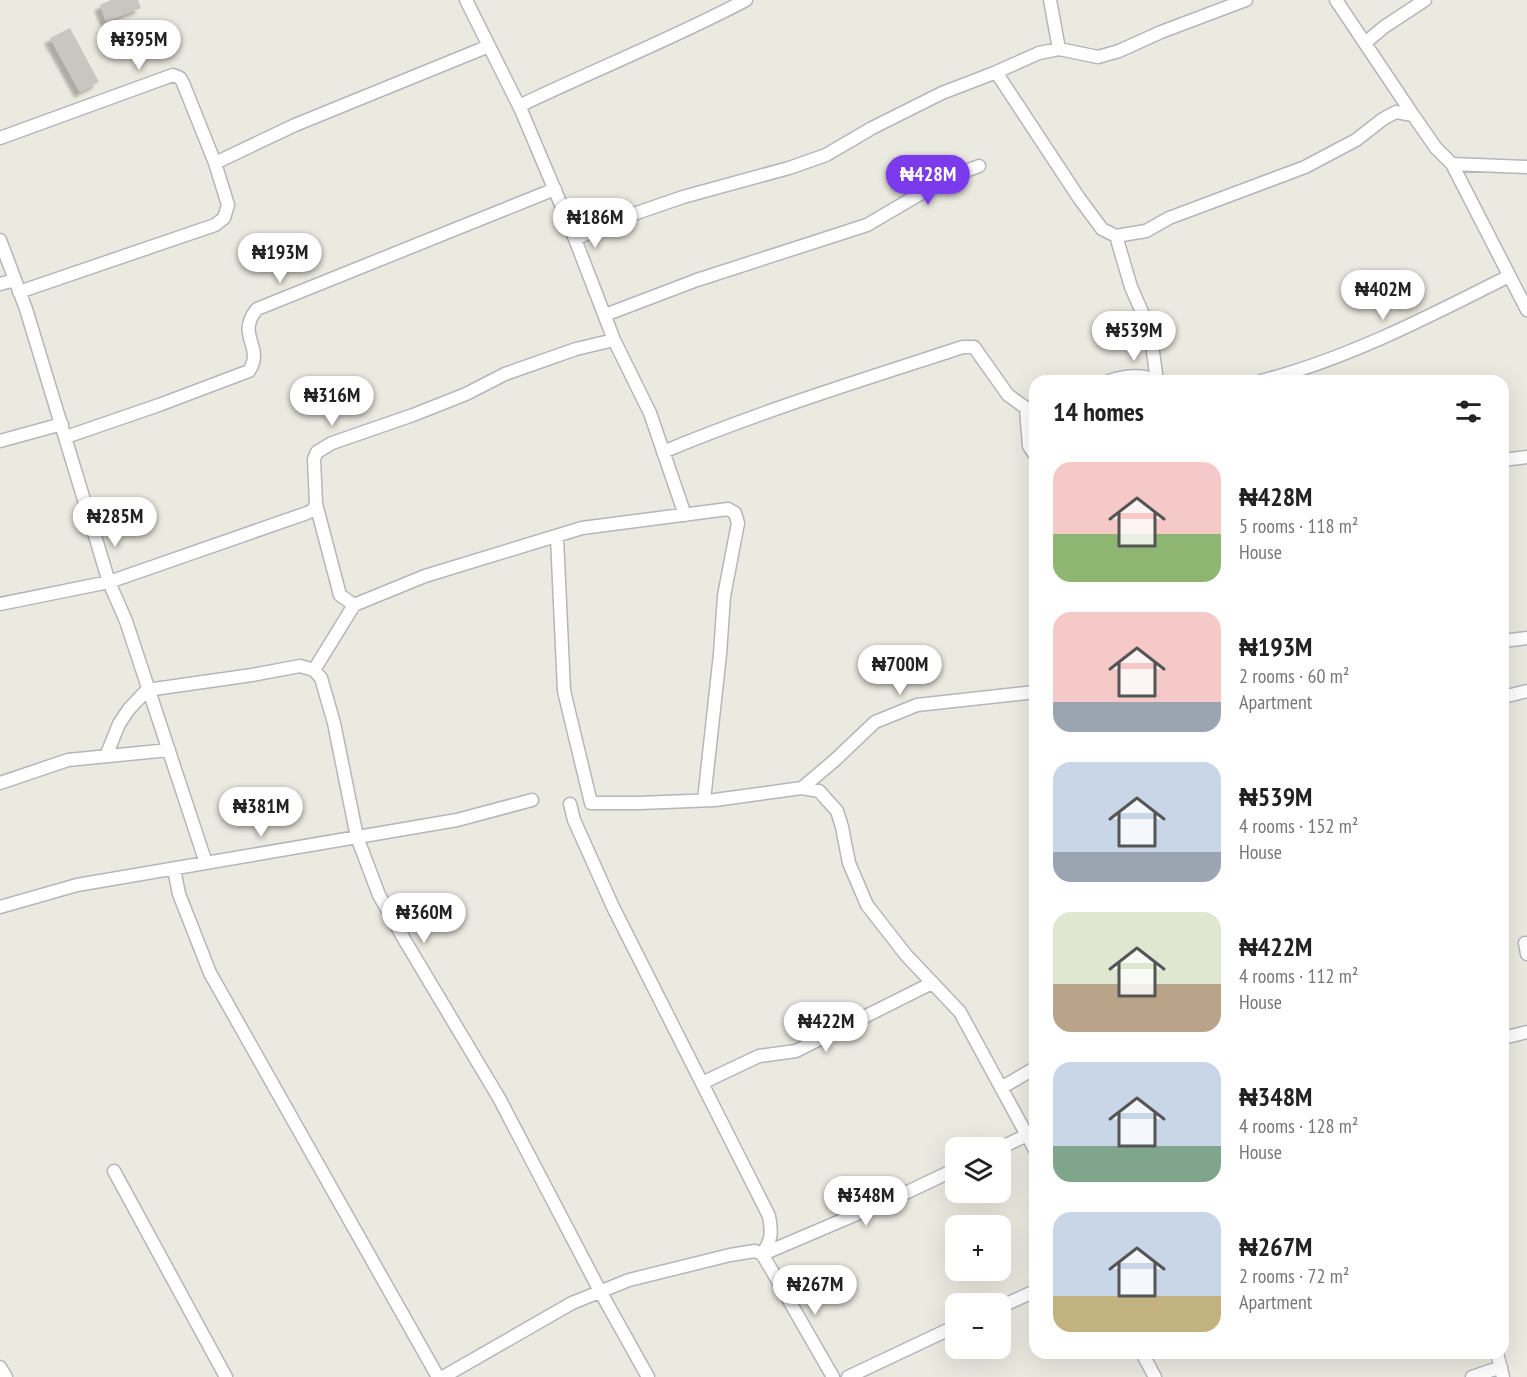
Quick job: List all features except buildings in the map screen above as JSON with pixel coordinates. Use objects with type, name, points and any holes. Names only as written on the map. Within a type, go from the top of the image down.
[{"type":"street","points":[[466,0],[519,106],[555,189],[614,340],[650,413],[685,515]]},
{"type":"street","points":[[519,106],[705,22],[746,0]]},
{"type":"street","points":[[1050,0],[1059,49]]},
{"type":"street","points":[[575,239],[683,197],[789,168],[826,155],[872,128],[942,93],[1039,53],[1059,49],[1098,57],[1119,51],[1161,32],[1246,0]]},
{"type":"street","points":[[1336,0],[1436,148],[1452,164],[1526,306]]},
{"type":"street","points":[[1365,43],[1384,27],[1425,0]]},
{"type":"street","points":[[215,163],[295,125],[489,46]]},
{"type":"street","points":[[994,73],[1090,213],[1102,228],[1116,236],[1146,231],[1169,218],[1305,166],[1356,140],[1383,118],[1396,112],[1413,115]]},
{"type":"street","points":[[0,138],[173,75],[180,78],[183,83],[215,163],[228,205],[224,218],[215,225],[20,292]]},
{"type":"street","points":[[1452,164],[1527,167]]},
{"type":"street","points":[[605,315],[697,280],[867,225],[946,178],[979,166]]},
{"type":"street","points":[[0,441],[64,431],[159,405],[249,371],[254,363],[255,353],[248,335],[248,324],[257,309],[555,189]]},
{"type":"street","points":[[1116,236],[1131,287],[1150,330],[1156,375]]},
{"type":"street","points":[[0,240],[20,292],[109,582],[126,621],[206,863]]},
{"type":"street","points":[[1279,375],[1335,356],[1405,328],[1509,276]]},
{"type":"street","points":[[0,284],[15,280]]},
{"type":"street","points":[[354,605],[340,595],[316,504],[314,459],[317,452],[332,443],[466,394],[533,362],[614,340]]},
{"type":"street","points":[[663,452],[721,428],[963,347],[974,347],[1008,395],[1029,407]]},
{"type":"street","points":[[1509,459],[1527,457]]},
{"type":"street","points":[[0,604],[109,582],[307,513],[313,510],[316,504]]},
{"type":"street","points":[[314,670],[354,605],[425,576],[582,528],[728,509],[738,518],[724,596],[704,800]]},
{"type":"street","points":[[557,537],[564,691],[591,803],[704,800],[802,788],[819,791],[837,811],[843,827],[849,863],[867,905],[906,955],[960,1012],[1029,1139]]},
{"type":"street","points":[[1509,640],[1527,638]]},
{"type":"street","points":[[106,756],[119,724],[129,709],[147,690],[300,666],[314,670],[321,678],[334,723],[357,837],[379,895],[499,1098],[600,1292],[648,1377]]},
{"type":"street","points":[[1509,696],[1527,691]]},
{"type":"street","points":[[802,788],[875,722],[917,705],[1029,693]]},
{"type":"street","points":[[0,783],[68,760],[169,750]]},
{"type":"street","points":[[0,907],[77,885],[458,820],[531,800]]},
{"type":"street","points":[[570,804],[574,820],[613,907],[769,1216],[770,1242],[762,1254]]},
{"type":"street","points":[[174,869],[179,894],[192,932],[210,973],[438,1377]]},
{"type":"street","points":[[702,1083],[759,1056],[796,1051],[932,983]]},
{"type":"street","points":[[1509,1036],[1527,1032]]},
{"type":"street","points":[[1001,1088],[1029,1072]]},
{"type":"street","points":[[1011,1143],[1027,1135]]},
{"type":"street","points":[[114,1171],[226,1377]]},
{"type":"street","points":[[762,1254],[945,1174]]},
{"type":"street","points":[[443,1377],[572,1303],[628,1280],[755,1251],[762,1254],[833,1377]]},
{"type":"street","points":[[1011,1301],[1029,1294]]},
{"type":"street","points":[[848,1377],[945,1331]]},
{"type":"street","points":[[1148,1359],[1155,1377]]},
{"type":"street","points":[[0,1367],[6,1377]]},
{"type":"street","points":[[1472,1377],[1502,1372]]}]
